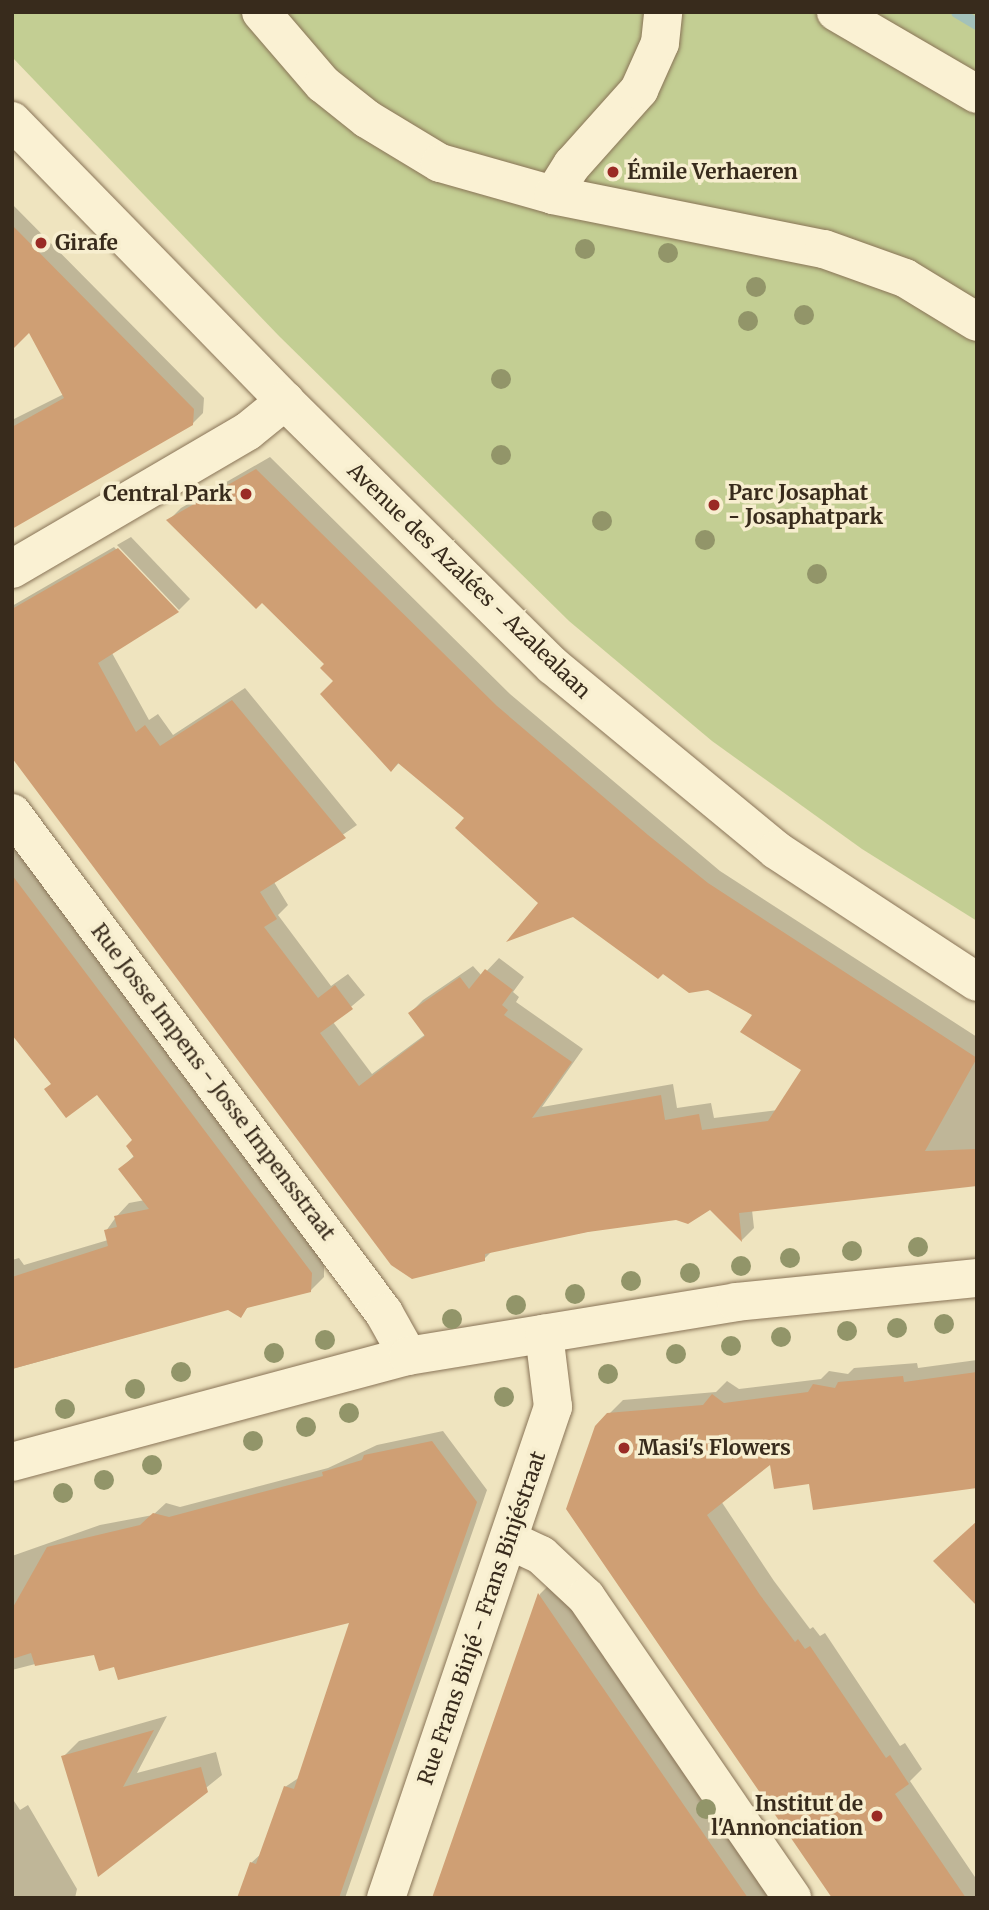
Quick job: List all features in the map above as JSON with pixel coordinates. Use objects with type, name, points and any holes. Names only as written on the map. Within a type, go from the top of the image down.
[{"type":"street","points":[[261,12],[323,84],[366,119],[440,163],[553,195],[824,249],[905,278],[977,322]]},
{"type":"street","points":[[553,195],[572,164],[639,90],[660,43],[663,12]]},
{"type":"street","points":[[836,12],[977,94]]},
{"type":"street","name":"Avenue des Azalées - Azalealaan","points":[[12,121],[472,589],[623,728],[776,850],[977,982]]},
{"type":"street","points":[[12,569],[248,431],[285,401]]},
{"type":"street","name":"Rue Josse Impens - Josse Impensstraat","points":[[12,813],[384,1313],[408,1356]]},
{"type":"street","points":[[12,1462],[408,1356],[736,1302],[977,1278]]},
{"type":"street","name":"Rue Frans Binjé - Frans Binjéstraat","points":[[386,1898],[511,1541],[553,1407],[544,1334]]},
{"type":"street","points":[[511,1541],[541,1555],[586,1597],[792,1898]]},
{"type":"green space","name":"Parc Josaphat - Josaphatpark","points":[[12,12],[977,12],[977,921],[862,849],[712,741],[569,621],[279,336],[12,57]]},
{"type":"building","points":[[12,225],[194,409],[193,425],[12,529],[12,427],[64,398],[29,333],[12,350]]},
{"type":"building","points":[[256,469],[497,706],[648,835],[708,883],[977,1058],[925,1151],[977,1149],[977,1186],[739,1213],[742,1242],[710,1210],[688,1224],[676,1220],[588,1232],[485,1254],[485,1261],[412,1279],[391,1265],[12,758],[12,609],[118,548],[179,612],[98,663],[136,732],[145,725],[160,746],[232,700],[346,838],[260,892],[277,919],[264,927],[318,998],[335,985],[353,1009],[320,1033],[359,1086],[425,1036],[408,1013],[460,977],[469,989],[485,969],[513,990],[502,1005],[508,1010],[504,1015],[572,1062],[532,1118],[661,1095],[665,1120],[699,1114],[702,1130],[768,1121],[801,1070],[740,1032],[752,1015],[708,990],[689,993],[663,974],[658,979],[573,917],[506,942],[538,903],[455,828],[464,818],[398,763],[391,772],[320,694],[333,681],[320,668],[324,664],[262,603],[256,609],[166,520]]},
{"type":"building","points":[[12,875],[312,1273],[311,1292],[247,1308],[241,1318],[228,1310],[12,1369],[12,1277],[108,1246],[104,1230],[117,1227],[114,1216],[149,1209],[118,1169],[134,1157],[126,1146],[132,1140],[97,1095],[66,1118],[44,1089],[51,1084],[12,1035]]},
{"type":"building","points":[[977,1372],[977,1488],[813,1510],[809,1484],[774,1489],[770,1465],[707,1515],[795,1642],[798,1639],[805,1649],[810,1646],[886,1758],[890,1755],[909,1784],[895,1794],[966,1898],[832,1898],[566,1509],[595,1426],[607,1413],[703,1405],[712,1394],[724,1403],[808,1392],[813,1384],[835,1388],[838,1382],[903,1376],[904,1382]]},
{"type":"building","points":[[432,1441],[477,1502],[339,1898],[237,1898],[250,1862],[256,1864],[284,1786],[294,1789],[349,1623],[118,1680],[114,1667],[99,1671],[94,1655],[35,1666],[31,1653],[12,1659],[12,1609],[47,1547],[140,1525],[153,1513],[169,1517],[323,1476],[322,1472],[362,1460],[364,1455]]},
{"type":"building","points":[[977,1521],[977,1606],[933,1561]]},
{"type":"building","points":[[538,1593],[594,1675],[748,1898],[432,1898]]},
{"type":"building","points":[[154,1730],[123,1787],[201,1767],[208,1792],[98,1877],[61,1756]]},
{"type":"waterway","points":[[957,12],[977,24]]},
{"type":"place","name":"Émile Verhaeren","points":[[613,172]]},
{"type":"place","name":"Girafe","points":[[41,243]]},
{"type":"place","name":"Central Park","points":[[246,494]]},
{"type":"place","name":"Parc Josaphat - Josaphatpark","points":[[714,505]]},
{"type":"place","name":"Masi's Flowers","points":[[624,1448]]},
{"type":"place","name":"Institut de l'Annonciation","points":[[877,1816]]}]
